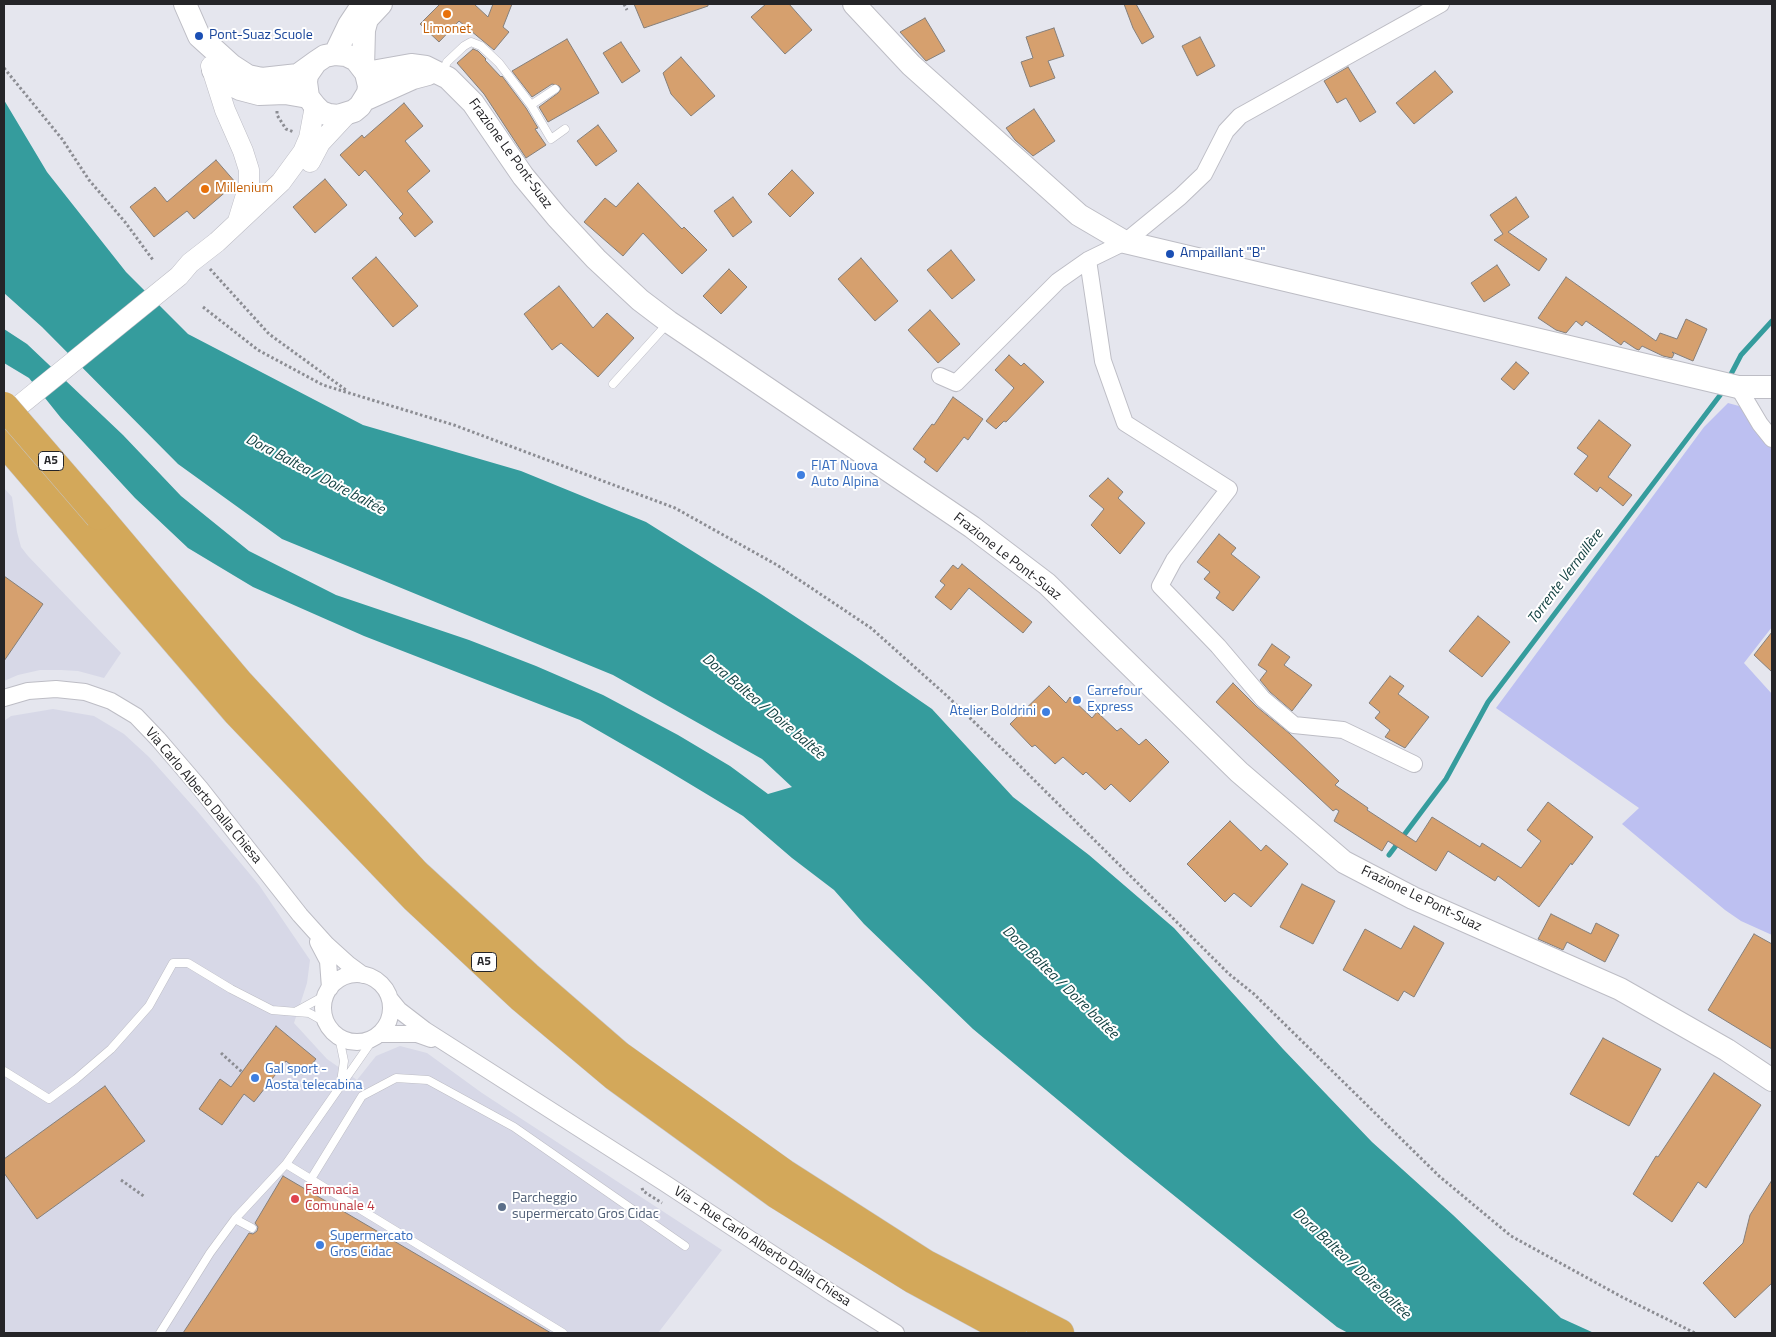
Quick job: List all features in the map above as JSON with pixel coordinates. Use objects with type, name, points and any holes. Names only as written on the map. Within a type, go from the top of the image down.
[{"type":"highway","name":"A5","points":[[4,406],[239,682],[416,873],[528,976],[619,1055],[784,1173],[926,1264],[1060,1333]]},
{"type":"highway","name":"A5","points":[[4,442],[236,712],[415,898],[521,998],[615,1076],[776,1194],[914,1280],[1012,1333]]},
{"type":"main road","points":[[185,4],[199,36],[231,65],[248,76],[276,78],[298,75],[326,58],[346,55],[356,60],[364,70]]},
{"type":"main road","points":[[363,4],[326,58],[307,75],[306,90],[312,102],[321,112],[329,115],[338,116],[354,111],[364,100],[369,86],[364,70],[364,30],[368,19],[381,4]]},
{"type":"main road","points":[[854,4],[911,65],[1079,215],[1124,242],[1710,381],[1738,387],[1772,387]]},
{"type":"main road","points":[[364,70],[411,65],[426,67],[438,73]]},
{"type":"main road","points":[[213,70],[225,82],[240,89],[259,94],[277,93],[312,102]]},
{"type":"main road","points":[[364,100],[413,78],[438,73]]},
{"type":"main road","name":"Frazione Le Pont-Suaz","points":[[438,73],[456,84],[473,102],[523,176],[556,217],[596,259],[640,300],[669,322],[972,526],[1047,584],[1239,772],[1344,862],[1413,898],[1620,989],[1727,1050],[1772,1080]]},
{"type":"street","points":[[940,376],[956,383],[1058,281],[1088,260],[1124,242],[1180,196],[1204,174],[1226,131],[1240,116],[1441,4]]},
{"type":"street","points":[[199,36],[213,70],[225,110],[249,170],[249,184],[237,223]]},
{"type":"street","points":[[4,418],[175,279],[190,263],[281,182],[303,152],[308,138],[312,102]]},
{"type":"street","points":[[175,279],[192,271],[203,262],[306,168],[320,143],[346,114]]},
{"type":"street","points":[[1088,260],[1103,361],[1125,423],[1228,489],[1174,560],[1160,586],[1218,646],[1263,699],[1294,725],[1343,730],[1414,764]]},
{"type":"street","points":[[1738,387],[1760,424],[1772,439]]},
{"type":"street","name":"Via Carlo Alberto Dalla Chiesa","points":[[4,698],[28,691],[56,689],[84,692],[111,701],[136,716],[200,788],[300,915],[318,941],[328,961],[328,992]]},
{"type":"street","name":"Via Carlo Alberto Dalla Chiesa","points":[[300,915],[327,944],[363,975]]},
{"type":"street","points":[[354,974],[372,978],[380,983],[390,999],[410,1020],[451,1048],[417,1034],[376,1036],[356,1042],[339,1037],[327,1023],[324,1004],[328,992],[336,981],[344,977],[354,974]]},
{"type":"street","points":[[376,1036],[387,1024],[391,1012],[390,999]]},
{"type":"street","name":"Via - Rue Carlo Alberto Dalla Chiesa","points":[[451,1048],[663,1182],[832,1294],[896,1333]]},
{"type":"lane","points":[[438,73],[464,46],[471,42],[481,46],[499,63],[532,105],[551,139],[565,129]]},
{"type":"lane","points":[[532,105],[555,89]]},
{"type":"lane","points":[[613,384],[669,322]]},
{"type":"lane","points":[[4,1071],[49,1099],[111,1049],[149,1006],[173,963],[188,963],[272,1010],[309,1013],[327,1023]]},
{"type":"lane","points":[[297,1011],[328,992]]},
{"type":"lane","points":[[160,1333],[210,1252],[235,1219],[286,1164],[376,1036]]},
{"type":"lane","points":[[339,1037],[344,1061],[340,1086]]},
{"type":"lane","points":[[310,1179],[362,1096],[396,1078],[428,1080],[514,1127],[686,1246]]},
{"type":"lane","points":[[286,1164],[563,1333]]},
{"type":"lane","points":[[235,1219],[252,1228]]},
{"type":"lane","points":[[428,1261],[433,1254]]},
{"type":"path","points":[[624,4],[627,10]]},
{"type":"path","points":[[4,68],[62,139],[89,180],[125,222],[153,260]]},
{"type":"path","points":[[277,93],[277,116],[286,129],[308,138]]},
{"type":"path","points":[[203,262],[269,334],[348,392]]},
{"type":"path","points":[[203,306],[258,350],[323,385],[454,424],[675,508],[777,565],[871,628],[946,695],[1018,764],[1229,974],[1254,994],[1439,1176],[1512,1236],[1622,1297],[1695,1333]]},
{"type":"path","points":[[221,1053],[242,1072]]},
{"type":"path","points":[[121,1180],[144,1197]]},
{"type":"shaded area","points":[[1728,403],[1739,406],[1745,411],[1772,444],[1772,627],[1744,663],[1772,694],[1772,935],[1741,921],[1725,910],[1622,824],[1639,808],[1496,708],[1704,427]]},
{"type":"shaded area","points":[[4,488],[12,497],[21,547],[121,653],[104,678],[78,671],[40,670],[18,675],[4,681]]},
{"type":"shaded area","points":[[53,709],[94,716],[124,734],[149,757],[259,885],[310,960],[307,983],[294,1023],[327,1059],[357,1080],[376,1056],[400,1046],[427,1053],[482,1093],[722,1250],[658,1333],[4,1333],[4,721],[11,716]]},
{"type":"water","name":"Dora Baltea / Doire baltée","points":[[4,100],[47,172],[126,272],[188,334],[363,425],[521,471],[646,522],[761,594],[932,709],[1013,797],[1089,855],[1174,928],[1283,1049],[1372,1142],[1453,1215],[1561,1318],[1594,1333],[1348,1333],[1337,1327],[1125,1156],[973,1029],[864,924],[834,890],[792,858],[743,816],[580,720],[364,636],[253,587],[188,548],[135,498],[61,418],[29,378],[4,363],[4,329],[27,344],[123,435],[181,496],[249,551],[336,595],[469,640],[603,695],[678,735],[730,766],[768,794],[792,787],[762,759],[613,675],[282,539],[178,464],[42,327],[4,293]]},
{"type":"building","points":[[440,4],[474,4],[488,17],[493,4],[512,4],[503,27],[509,32],[494,50],[459,21],[439,42],[420,24]]},
{"type":"building","points":[[634,4],[708,4],[708,6],[644,28]]},
{"type":"building","points":[[766,4],[789,4],[812,30],[785,54],[751,17]]},
{"type":"building","points":[[1124,4],[1136,4],[1154,37],[1142,44],[1133,28]]},
{"type":"building","points":[[925,18],[945,51],[926,61],[900,32]]},
{"type":"building","points":[[1054,28],[1064,56],[1048,61],[1055,78],[1030,87],[1021,62],[1033,58],[1026,37]]},
{"type":"building","points":[[1200,37],[1215,66],[1197,76],[1182,46]]},
{"type":"building","points":[[567,39],[599,93],[548,122],[539,107],[558,93],[561,89],[559,86],[552,84],[532,97],[512,71]]},
{"type":"building","points":[[621,42],[640,71],[622,83],[603,53]]},
{"type":"building","points":[[473,49],[478,51],[502,76],[526,108],[538,128],[535,129],[546,145],[526,158],[484,94],[457,63]]},
{"type":"building","points":[[681,57],[715,96],[691,116],[671,94],[663,73]]},
{"type":"building","points":[[1348,67],[1376,112],[1360,122],[1346,98],[1337,103],[1324,81]]},
{"type":"building","points":[[1435,71],[1453,92],[1414,124],[1396,103]]},
{"type":"building","points":[[404,103],[423,126],[405,141],[430,171],[407,191],[433,222],[415,237],[399,218],[403,214],[365,170],[359,176],[340,155],[362,135],[364,138]]},
{"type":"building","points":[[1034,109],[1055,141],[1033,156],[1015,140],[1006,128]]},
{"type":"building","points":[[598,125],[617,151],[596,166],[577,141]]},
{"type":"building","points":[[216,160],[236,183],[194,219],[187,211],[154,237],[130,207],[155,187],[167,202]]},
{"type":"building","points":[[792,170],[814,193],[790,217],[768,194]]},
{"type":"building","points":[[325,179],[347,205],[315,233],[293,207]]},
{"type":"building","points":[[638,183],[682,229],[684,227],[707,250],[682,274],[643,233],[623,256],[584,222],[605,198],[616,207]]},
{"type":"building","points":[[733,197],[752,222],[733,237],[714,211]]},
{"type":"building","points":[[1516,197],[1529,217],[1508,232],[1547,259],[1539,271],[1494,240],[1503,234],[1490,215]]},
{"type":"building","points":[[951,250],[975,280],[952,299],[927,270]]},
{"type":"building","points":[[376,257],[418,306],[393,327],[352,278]]},
{"type":"building","points":[[861,258],[898,301],[875,321],[838,279]]},
{"type":"building","points":[[1497,265],[1510,285],[1484,302],[1471,283]]},
{"type":"building","points":[[729,269],[747,287],[721,314],[703,296]]},
{"type":"building","points":[[1566,277],[1656,341],[1660,333],[1677,339],[1686,319],[1707,329],[1693,361],[1672,352],[1674,354],[1672,358],[1642,346],[1639,350],[1624,341],[1621,345],[1586,321],[1582,326],[1576,321],[1566,333],[1556,330],[1538,318]]},
{"type":"building","points":[[559,286],[593,328],[607,313],[634,338],[598,377],[561,343],[552,350],[524,314]]},
{"type":"building","points":[[930,310],[960,344],[938,363],[908,330]]},
{"type":"building","points":[[1009,355],[1021,366],[1024,363],[1044,382],[1006,422],[1004,421],[996,429],[986,421],[1014,388],[995,370]]},
{"type":"building","points":[[1516,362],[1529,373],[1514,390],[1501,379]]},
{"type":"building","points":[[953,397],[983,419],[968,440],[964,437],[937,472],[924,462],[926,459],[913,449],[932,424],[934,425]]},
{"type":"building","points":[[1599,420],[1631,445],[1608,477],[1632,495],[1623,506],[1600,487],[1597,492],[1574,474],[1588,456],[1577,448]]},
{"type":"building","points":[[1108,478],[1123,492],[1118,498],[1145,523],[1120,554],[1091,525],[1104,509],[1089,496]]},
{"type":"building","points":[[1219,534],[1236,548],[1231,554],[1260,577],[1233,611],[1216,598],[1220,592],[1204,579],[1210,572],[1197,562]]},
{"type":"building","points":[[962,564],[1032,622],[1023,633],[969,588],[951,610],[935,597],[945,585],[940,581],[953,565],[958,569]]},
{"type":"building","points":[[4,576],[43,604],[4,661]]},
{"type":"building","points":[[1478,616],[1510,642],[1482,677],[1449,651]]},
{"type":"building","points":[[1772,632],[1772,672],[1754,655]]},
{"type":"building","points":[[1272,644],[1290,657],[1284,665],[1312,685],[1292,711],[1270,692],[1260,680],[1267,671],[1258,665]]},
{"type":"building","points":[[1390,676],[1404,686],[1398,694],[1429,717],[1405,748],[1385,737],[1390,730],[1375,718],[1380,712],[1369,703]]},
{"type":"building","points":[[1233,683],[1339,781],[1335,785],[1368,808],[1367,810],[1416,842],[1432,817],[1480,847],[1482,843],[1521,868],[1541,841],[1527,830],[1548,802],[1593,837],[1572,865],[1571,863],[1539,907],[1498,876],[1495,881],[1448,851],[1436,871],[1388,841],[1382,851],[1334,821],[1339,811],[1336,809],[1333,811],[1216,702]]},
{"type":"building","points":[[1049,686],[1066,703],[1070,697],[1092,718],[1097,712],[1117,731],[1121,728],[1139,745],[1146,739],[1169,762],[1130,802],[1111,784],[1105,790],[1086,772],[1083,775],[1063,757],[1055,764],[1035,745],[1032,747],[1010,724]]},
{"type":"building","points":[[1230,821],[1261,851],[1266,845],[1288,864],[1251,907],[1234,893],[1225,902],[1187,864]]},
{"type":"building","points":[[1302,884],[1335,901],[1313,944],[1280,927]]},
{"type":"building","points":[[1551,914],[1591,934],[1596,923],[1619,935],[1605,962],[1567,942],[1563,950],[1538,939]]},
{"type":"building","points":[[1414,926],[1444,943],[1414,997],[1404,991],[1398,1001],[1343,970],[1365,929],[1401,949]]},
{"type":"building","points":[[1754,934],[1772,944],[1772,1049],[1708,1010]]},
{"type":"building","points":[[276,1026],[316,1059],[303,1075],[286,1061],[254,1102],[244,1094],[222,1125],[199,1109],[220,1079],[231,1087]]},
{"type":"building","points":[[1603,1038],[1661,1069],[1629,1126],[1570,1094]]},
{"type":"building","points":[[1714,1073],[1761,1105],[1706,1188],[1698,1182],[1672,1222],[1633,1194],[1656,1156],[1658,1157]]},
{"type":"building","points":[[105,1086],[145,1141],[37,1219],[4,1173],[4,1159]]},
{"type":"building","name":"Supermercato Gros Cidac","points":[[283,1176],[551,1333],[183,1333],[249,1233],[253,1234],[257,1231],[258,1227],[255,1223]]},
{"type":"building","points":[[1772,1180],[1772,1283],[1735,1318],[1703,1283],[1743,1243],[1750,1215]]},
{"type":"waterway","name":"Torrente Vernaillère","points":[[1729,378],[1741,355],[1772,321]]},
{"type":"waterway","name":"Torrente Vernaillère","points":[[1389,855],[1446,779],[1488,702],[1724,390]]},
{"type":"place","name":"Limonet","points":[[447,14]]},
{"type":"place","name":"Pont-Suaz Scuole","points":[[199,36]]},
{"type":"place","name":"Millenium","points":[[205,189]]},
{"type":"place","name":"Ampaillant \"B\"","points":[[1170,254]]},
{"type":"place","name":"FIAT Nuova Auto Alpina","points":[[801,475]]},
{"type":"place","name":"Carrefour Express","points":[[1077,700]]},
{"type":"place","name":"Atelier Boldrini","points":[[1046,712]]},
{"type":"place","name":"Gal sport - Aosta telecabina","points":[[255,1078]]},
{"type":"place","name":"Farmacia Comunale 4","points":[[295,1199]]},
{"type":"place","name":"Parcheggio supermercato Gros Cidac","points":[[502,1207]]},
{"type":"place","name":"Supermercato Gros Cidac","points":[[320,1245]]}]
